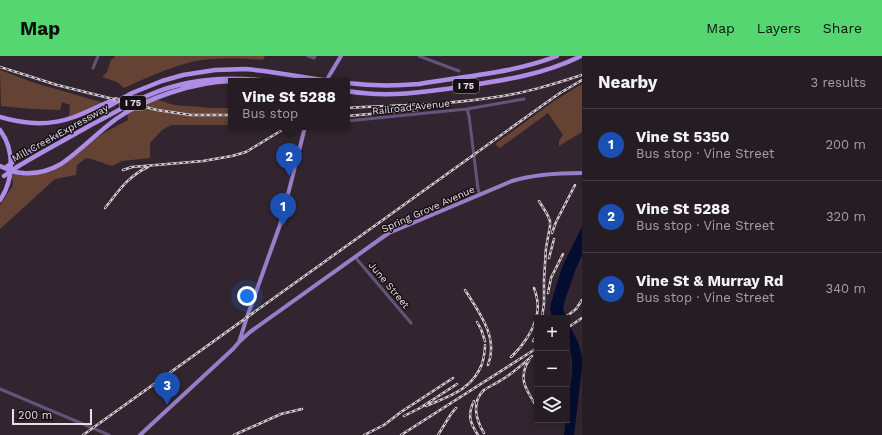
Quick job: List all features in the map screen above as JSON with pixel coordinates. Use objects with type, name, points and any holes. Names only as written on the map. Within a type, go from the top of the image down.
[{"type":"highway","name":"I 75","points":[[350,83],[392,86],[419,84],[510,70],[536,64],[557,56]]},
{"type":"highway","name":"I 75","points":[[350,92],[399,94],[502,80],[539,73],[581,56]]},
{"type":"highway","name":"Mill Creek Expressway","points":[[0,172],[2,167],[122,98],[162,81],[183,75],[215,70],[256,70],[316,78]]},
{"type":"highway","name":"Mill Creek Expressway","points":[[2,178],[41,152],[139,99],[186,83],[208,79],[228,78]]},
{"type":"highway","points":[[2,167],[14,172],[23,173],[37,173],[53,169],[116,119],[148,102],[179,90],[228,81]]},
{"type":"highway","points":[[0,117],[26,122],[53,122],[72,118],[116,99],[122,98]]},
{"type":"highway","points":[[0,130],[8,143],[11,163],[9,182],[0,200]]},
{"type":"main road","points":[[328,78],[341,56]]},
{"type":"main road","points":[[239,342],[281,222],[304,130]]},
{"type":"main road","name":"Spring Grove Avenue","points":[[140,435],[250,332],[383,237],[512,181],[536,175],[582,173]]},
{"type":"street","points":[[93,68],[98,56]]},
{"type":"street","points":[[308,56],[314,58],[315,56]]},
{"type":"street","points":[[419,56],[459,71]]},
{"type":"street","name":"Railroad Avenue","points":[[350,121],[467,109],[524,99]]},
{"type":"street","points":[[467,109],[480,195]]},
{"type":"street","name":"June Street","points":[[355,257],[411,323]]},
{"type":"street","points":[[0,389],[109,435]]},
{"type":"shaded area","points":[[115,56],[265,56],[263,60],[227,58],[209,59],[182,64],[124,88],[117,82],[102,77],[107,72],[111,60]]},
{"type":"shaded area","points":[[0,70],[35,83],[104,103],[83,113],[69,116],[70,105],[62,102],[60,110],[1,106]]},
{"type":"shaded area","points":[[582,84],[582,132],[559,146],[559,141],[563,135],[548,113],[500,148],[495,144],[554,101]]},
{"type":"shaded area","points":[[152,98],[174,105],[228,108],[228,125],[171,125],[162,130],[150,143],[150,158],[122,161],[112,166],[86,158],[77,165],[76,175],[55,179],[0,229],[0,205],[13,185],[12,176],[16,174],[48,172],[102,134],[128,120],[127,110]]},
{"type":"water","points":[[582,227],[582,255],[565,300],[563,308],[565,315],[551,315],[551,303],[562,267]]},
{"type":"water","points":[[570,327],[578,342],[582,357],[582,368],[574,435],[564,435],[566,423],[570,423],[572,356],[570,351]]},
{"type":"railway","points":[[0,67],[57,85],[157,110],[191,115],[228,115]]},
{"type":"railway","points":[[350,108],[478,100],[529,91],[582,75]]},
{"type":"railway","points":[[83,435],[543,105],[582,80]]},
{"type":"railway","points":[[350,116],[417,110]]},
{"type":"railway","points":[[123,170],[132,167],[203,161],[232,156],[246,152],[282,130]]},
{"type":"railway","points":[[105,208],[129,180],[148,167]]},
{"type":"railway","points":[[552,233],[575,185]]},
{"type":"railway","points":[[539,201],[550,221],[546,248],[542,315]]},
{"type":"railway","points":[[549,258],[554,239]]},
{"type":"railway","points":[[548,293],[551,278],[563,254]]},
{"type":"railway","points":[[511,357],[520,348],[536,320],[538,304],[534,288]]},
{"type":"railway","points":[[465,290],[481,316],[489,335],[491,355],[488,365]]},
{"type":"railway","points":[[568,315],[576,309],[582,300]]},
{"type":"railway","points":[[570,326],[582,318]]},
{"type":"railway","points":[[477,322],[485,341]]},
{"type":"railway","points":[[426,406],[459,391],[472,380],[478,373],[482,364],[485,345]]},
{"type":"railway","points":[[401,435],[534,350]]},
{"type":"railway","points":[[484,433],[476,411],[477,400],[480,395],[484,390],[510,374],[532,356]]},
{"type":"railway","points":[[529,360],[525,367],[524,379],[527,390],[534,402]]},
{"type":"railway","points":[[364,435],[384,425],[453,378]]},
{"type":"railway","points":[[404,416],[420,408],[457,384]]},
{"type":"railway","points":[[474,401],[470,419],[478,435]]},
{"type":"railway","points":[[438,435],[456,408]]},
{"type":"railway","points":[[234,435],[281,414],[302,409]]},
{"type":"place","name":"Vine St 5288","points":[[289,176]]},
{"type":"place","name":"Vine St 5350","points":[[283,226]]},
{"type":"place","name":"Vine St & Murray Rd","points":[[167,405]]}]
